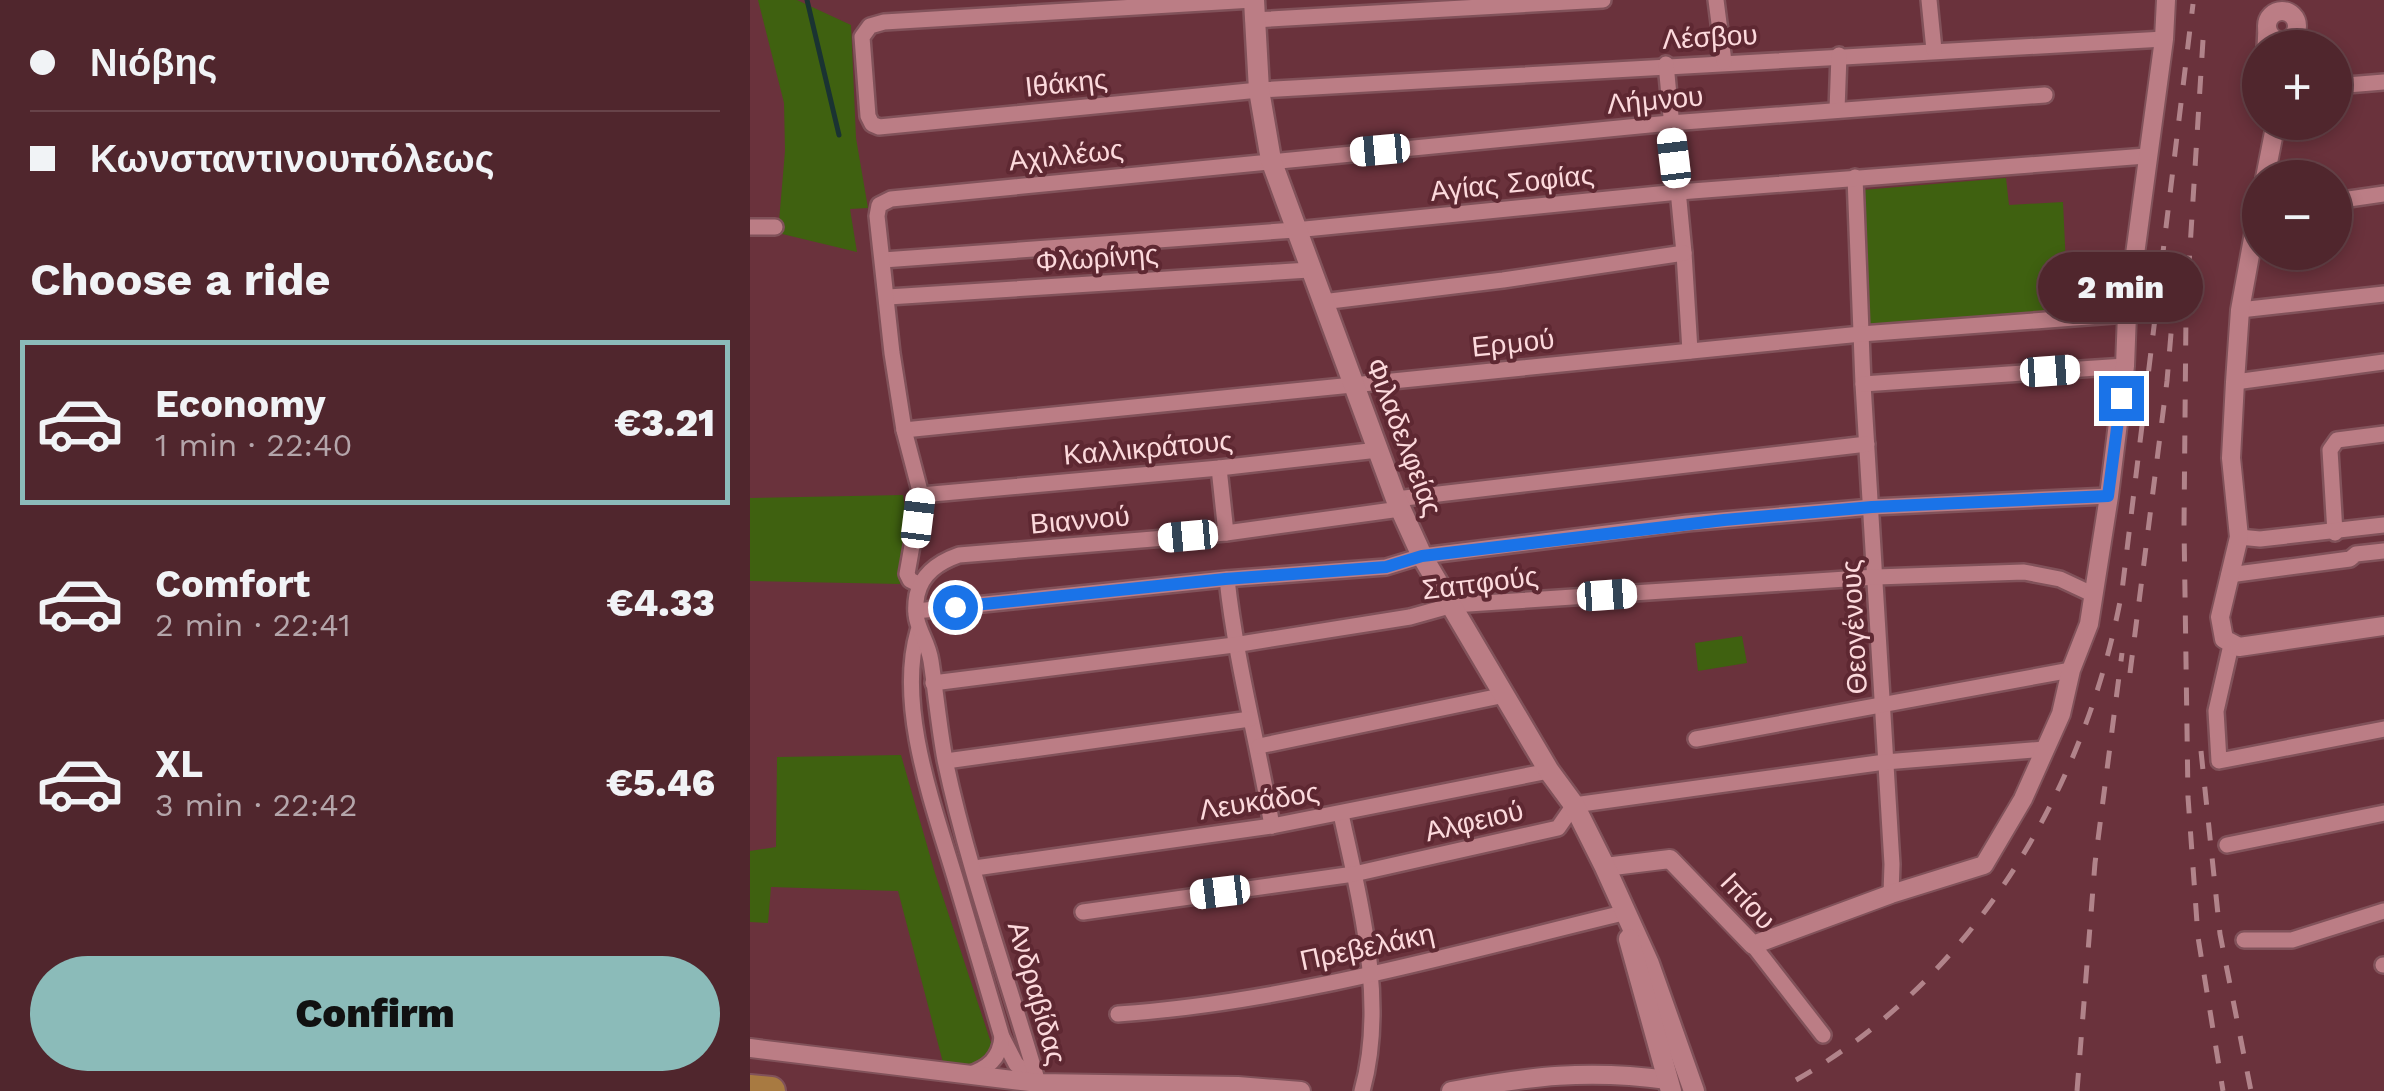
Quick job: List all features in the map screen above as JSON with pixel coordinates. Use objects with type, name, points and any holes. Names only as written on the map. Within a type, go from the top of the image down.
[{"type":"highway","points":[[750,1089],[770,1091]]},
{"type":"main road","name":"Φιλαδελφείας","points":[[1253,7],[1259,90],[1270,160],[1398,504],[1422,556],[1549,771],[1574,805],[1605,867],[1649,964],[1691,1091]]},
{"type":"main road","name":"Φιλαδελφείας","points":[[1624,912],[1635,969],[1669,1086]]},
{"type":"street","points":[[1253,7],[1603,0]]},
{"type":"street","points":[[1716,0],[1724,62]]},
{"type":"street","points":[[1929,0],[1934,50]]},
{"type":"street","points":[[1753,945],[1984,864],[2023,799],[2061,714],[2088,624],[2108,496],[2166,0]]},
{"type":"street","name":"Ιθάκης","points":[[1253,7],[884,22],[870,26],[862,37],[868,116],[879,127],[1259,90]]},
{"type":"street","points":[[2284,10],[2295,24],[2286,40],[2268,34],[2270,14],[2284,10]]},
{"type":"street","name":"Λέσβου","points":[[1259,90],[1666,64],[2164,39]]},
{"type":"street","points":[[1836,110],[1840,55]]},
{"type":"street","points":[[1666,64],[1690,351]]},
{"type":"street","points":[[2352,85],[2384,82]]},
{"type":"street","name":"Λήμνου","points":[[1270,160],[1670,123],[2045,95]]},
{"type":"street","name":"Αγίας Σοφίας","points":[[883,260],[1295,230],[1679,192],[2146,156]]},
{"type":"street","name":"Αχιλλέως","points":[[883,260],[877,216],[879,205],[891,199],[1270,160]]},
{"type":"street","name":"Θεογένους","points":[[1855,177],[1891,894]]},
{"type":"street","points":[[2352,199],[2384,194]]},
{"type":"street","points":[[750,227],[774,227]]},
{"type":"street","points":[[1322,302],[1684,253]]},
{"type":"street","points":[[883,260],[904,430],[922,495],[908,574],[910,580],[920,585],[916,611],[1386,567],[1422,556],[1687,523],[1872,507],[2108,496]]},
{"type":"street","name":"Φλωρίνης","points":[[888,297],[1309,270]]},
{"type":"street","points":[[2247,270],[2240,310],[2230,458],[2239,537],[2220,617],[2224,639],[2231,645],[2248,646],[2384,626]]},
{"type":"street","points":[[2240,310],[2384,294]]},
{"type":"street","name":"Ερμού","points":[[904,430],[1861,334],[2127,314]]},
{"type":"street","points":[[2235,382],[2384,362]]},
{"type":"street","points":[[1864,384],[2125,366]]},
{"type":"street","points":[[2334,533],[2330,450],[2337,440],[2384,434]]},
{"type":"street","name":"Βιαννού","points":[[920,585],[931,569],[958,555],[1226,533],[1398,504],[1867,444]]},
{"type":"street","name":"Καλλικράτους","points":[[922,495],[1378,450]]},
{"type":"street","points":[[1219,468],[1226,533]]},
{"type":"street","points":[[2239,537],[2334,533],[2384,525]]},
{"type":"street","points":[[2229,575],[2350,560],[2356,554],[2384,550]]},
{"type":"street","name":"Σαπφούς","points":[[933,683],[1234,645],[1410,617],[1454,606],[1876,576],[2024,572],[2060,579],[2092,594]]},
{"type":"street","points":[[1227,579],[1234,645],[1259,746],[1272,826]]},
{"type":"street","name":"Ανδραβίδας","points":[[916,611],[918,632],[931,656],[946,760],[1038,1084]]},
{"type":"street","name":"Ανδραβίδας","points":[[918,632],[910,657],[924,764],[1002,1037],[1016,1064],[1038,1084]]},
{"type":"street","points":[[2231,645],[2218,693],[2219,761],[2384,729]]},
{"type":"street","points":[[1696,739],[2072,670]]},
{"type":"street","points":[[1259,746],[1505,695]]},
{"type":"street","points":[[946,760],[1250,718]]},
{"type":"street","name":"Αλφειού","points":[[1083,912],[1354,874],[1558,828],[1574,805],[1885,762],[2044,749]]},
{"type":"street","name":"Λευκάδος","points":[[974,868],[1272,826],[1549,771]]},
{"type":"street","points":[[2227,845],[2384,813]]},
{"type":"street","points":[[1342,814],[1362,906],[1372,1021],[1370,1064],[1362,1091]]},
{"type":"street","name":"Ιπίου","points":[[1605,867],[1670,859],[1753,945],[1823,1036]]},
{"type":"street","points":[[2244,940],[2292,940],[2384,910]]},
{"type":"street","name":"Πρεβελάκη","points":[[1118,1014],[1182,1009],[1368,975],[1624,912]]},
{"type":"street","points":[[966,1076],[990,1064],[997,1056],[1002,1037]]},
{"type":"street","points":[[750,1048],[1038,1084],[1238,1086],[1301,1091]]},
{"type":"street","points":[[1451,1091],[1585,1072],[1691,1091]]},
{"type":"green space","points":[[758,0],[797,0],[851,25],[856,138],[868,208],[850,209],[857,252],[778,233],[785,151],[784,103]]},
{"type":"green space","points":[[2006,178],[2009,205],[2063,202],[2066,266],[2127,262],[2122,305],[1868,325],[1862,190]]},
{"type":"green space","points":[[903,495],[908,529],[900,584],[750,581],[750,498]]},
{"type":"green space","points":[[1742,636],[1747,663],[1698,671],[1695,643]]},
{"type":"green space","points":[[901,755],[935,873],[1004,1082],[946,1074],[898,891],[771,887],[768,923],[750,922],[750,851],[776,847],[777,757]]},
{"type":"waterway","points":[[807,0],[839,135]]},
{"type":"railway","points":[[1796,1080],[1860,1038],[1917,989],[1968,933],[2012,872],[2050,806],[2081,737],[2105,665],[2122,591],[2193,4]]},
{"type":"railway","points":[[2203,40],[2186,312],[2188,797],[2198,937],[2223,1091]]},
{"type":"railway","points":[[2130,673],[2167,381],[2175,286]]},
{"type":"railway","points":[[2077,1091],[2095,863],[2122,653]]},
{"type":"railway","points":[[2201,751],[2220,934],[2251,1091]]},
{"type":"route","points":[[955,607],[1386,567],[1422,556],[1687,523],[1872,507],[2108,496],[2121,398]]}]
